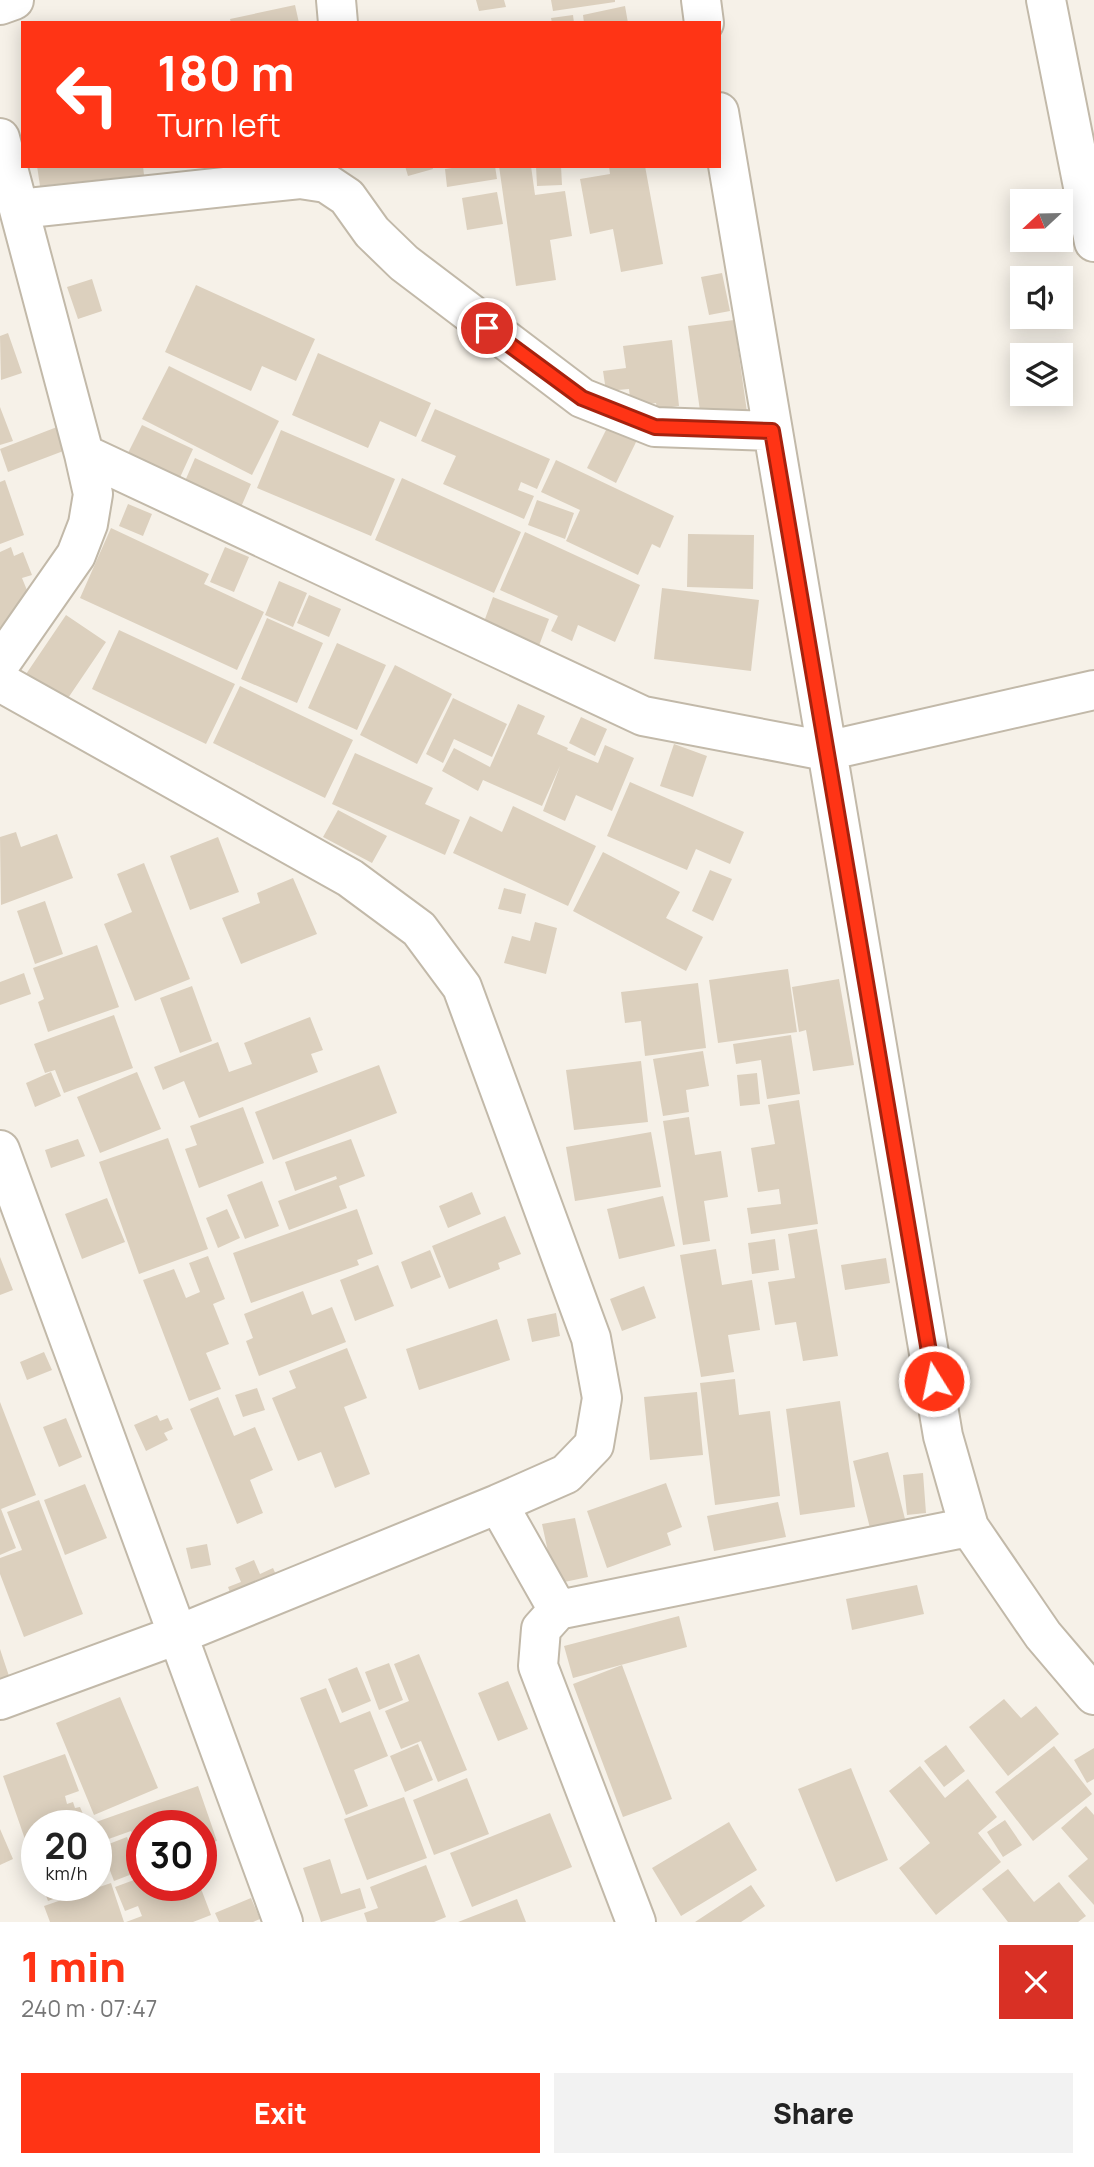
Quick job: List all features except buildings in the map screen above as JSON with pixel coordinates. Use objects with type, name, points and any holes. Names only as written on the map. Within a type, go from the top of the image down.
[{"type":"street","points":[[0,5],[14,0]]},
{"type":"street","points":[[336,0],[338,21]]},
{"type":"street","points":[[701,0],[705,21]]},
{"type":"street","points":[[1046,0],[1094,242]]},
{"type":"street","points":[[721,124],[943,1436],[969,1527],[1042,1635],[1094,1695]]},
{"type":"street","points":[[0,138],[93,494],[88,524],[76,555],[0,664]]},
{"type":"street","points":[[19,209],[300,179],[327,183],[347,182],[372,232],[404,263],[582,398],[655,427],[772,431]]},
{"type":"street","points":[[84,454],[643,716],[826,751],[1094,690]]},
{"type":"street","points":[[0,682],[350,878],[419,929],[462,987],[591,1338],[602,1398],[594,1445],[566,1474],[177,1635],[0,1700]]},
{"type":"street","points":[[0,1150],[283,1922]]},
{"type":"street","points":[[498,1504],[558,1610]]},
{"type":"street","points":[[636,1922],[538,1665],[541,1629],[558,1610],[969,1527]]},
{"type":"route","points":[[487,328],[582,398],[655,427],[772,431],[934,1381]]}]
